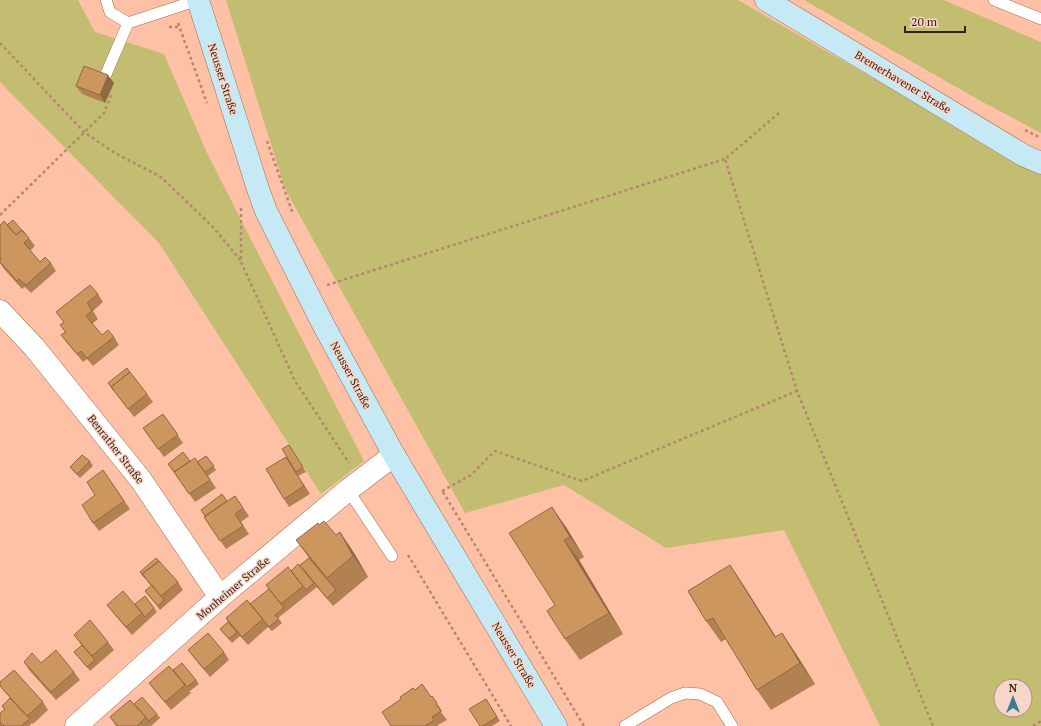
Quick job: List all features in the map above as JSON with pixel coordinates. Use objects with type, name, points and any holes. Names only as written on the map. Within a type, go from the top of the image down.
[{"type":"main road","name":"Neusser Straße","points":[[198,0],[266,211],[324,326],[394,455],[556,726]]},
{"type":"main road","name":"Bremerhavener Straße","points":[[766,0],[1024,155],[1041,163]]},
{"type":"street","name":"Benrather Straße","points":[[0,311],[34,347],[140,480],[220,597]]},
{"type":"street","name":"Monheimer Straße","points":[[76,726],[220,597],[394,455]]},
{"type":"lane","points":[[106,0],[110,12],[128,23]]},
{"type":"lane","points":[[104,79],[128,23],[198,0]]},
{"type":"lane","points":[[994,0],[1041,19]]},
{"type":"lane","points":[[355,486],[392,556]]},
{"type":"lane","points":[[625,726],[671,698],[685,693],[700,694],[717,702],[732,726]]},
{"type":"path","points":[[173,8],[209,109]]},
{"type":"path","points":[[167,27],[179,27]]},
{"type":"path","points":[[0,43],[84,132],[115,153],[161,177],[213,227],[241,262],[295,381],[355,486]]},
{"type":"path","points":[[0,215],[104,113],[113,92]]},
{"type":"path","points":[[323,286],[725,159],[779,113]]},
{"type":"path","points":[[266,140],[296,221]]},
{"type":"path","points":[[725,159],[797,391],[933,726]]},
{"type":"path","points":[[241,207],[241,262]]},
{"type":"path","points":[[442,491],[471,475],[495,451],[582,481],[797,391]]},
{"type":"path","points":[[438,485],[584,726]]},
{"type":"path","points":[[405,550],[511,726]]},
{"type":"path","points":[[1033,726],[1041,721]]},
{"type":"shaded area","points":[[0,0],[78,0],[95,32],[164,54],[207,153],[364,461],[321,494],[159,243],[0,82]]},
{"type":"shaded area","points":[[226,0],[738,0],[949,122],[1041,172],[1041,726],[880,726],[784,530],[666,548],[564,485],[465,513],[285,189]]},
{"type":"shaded area","points":[[804,0],[944,0],[1041,42],[1041,133],[979,100]]},
{"type":"building","points":[[84,66],[108,75],[100,95],[76,86]]},
{"type":"building","points":[[13,220],[22,230],[16,235],[7,225]]},
{"type":"building","points":[[4,221],[16,235],[22,230],[29,238],[24,243],[40,262],[45,257],[51,263],[26,285],[19,279],[17,281],[0,262],[0,225]]},
{"type":"building","points":[[90,285],[98,294],[87,303],[92,311],[86,316],[102,335],[108,330],[114,337],[87,358],[81,351],[77,354],[61,335],[66,332],[60,325],[64,322],[56,312]]},
{"type":"building","points":[[127,368],[130,372],[111,387],[108,383]]},
{"type":"building","points":[[130,372],[147,394],[128,409],[111,387]]},
{"type":"building","points":[[163,414],[178,435],[158,449],[143,428]]},
{"type":"building","points":[[289,445],[303,467],[296,472],[282,449]]},
{"type":"building","points":[[183,452],[190,461],[174,472],[168,464]]},
{"type":"building","points":[[82,455],[90,461],[77,474],[70,467]]},
{"type":"building","points":[[206,456],[214,466],[205,472],[197,462]]},
{"type":"building","points":[[286,457],[304,486],[284,499],[266,469]]},
{"type":"building","points":[[195,458],[210,480],[189,494],[174,472]]},
{"type":"building","points":[[103,470],[124,501],[93,523],[82,505],[95,495],[87,482]]},
{"type":"building","points":[[222,494],[227,501],[205,516],[201,510]]},
{"type":"building","points":[[235,496],[243,508],[235,514],[243,526],[220,541],[204,517]]},
{"type":"building","points":[[552,507],[570,537],[564,540],[609,613],[565,639],[547,611],[555,605],[509,533]]},
{"type":"building","points":[[324,521],[336,535],[340,532],[353,556],[327,578],[296,540],[318,523],[319,525]]},
{"type":"building","points":[[156,558],[159,561],[142,574],[145,578],[140,572]]},
{"type":"building","points":[[309,558],[336,590],[327,598],[300,565]]},
{"type":"building","points":[[159,561],[178,582],[161,596],[142,574]]},
{"type":"building","points":[[298,564],[314,583],[306,590],[291,571]]},
{"type":"building","points":[[730,565],[775,637],[782,633],[800,663],[757,690],[713,618],[706,621],[688,591]]},
{"type":"building","points":[[288,567],[303,586],[281,604],[266,585]]},
{"type":"building","points":[[152,585],[164,600],[158,606],[145,591]]},
{"type":"building","points":[[269,589],[284,608],[275,615],[279,619],[269,627],[250,604]]},
{"type":"building","points":[[123,591],[142,613],[126,627],[107,605]]},
{"type":"building","points":[[145,596],[154,608],[145,617],[135,604]]},
{"type":"building","points":[[247,600],[263,619],[242,637],[226,618]]},
{"type":"building","points":[[90,620],[108,642],[92,656],[74,635]]},
{"type":"building","points":[[228,622],[237,632],[229,639],[220,629]]},
{"type":"building","points":[[208,633],[224,652],[204,669],[188,650]]},
{"type":"building","points":[[82,645],[95,660],[87,667],[74,652]]},
{"type":"building","points":[[56,650],[74,672],[51,692],[24,662],[32,653],[41,663]]},
{"type":"building","points":[[182,663],[196,680],[187,687],[173,670]]},
{"type":"building","points":[[169,666],[185,685],[165,702],[149,683]]},
{"type":"building","points":[[14,670],[43,702],[27,716],[0,686],[0,682]]},
{"type":"building","points":[[422,684],[437,703],[436,704],[441,711],[432,717],[434,720],[425,726],[391,726],[382,712],[401,699],[400,697],[413,688],[415,690]]},
{"type":"building","points":[[142,697],[157,714],[149,721],[134,704]]},
{"type":"building","points":[[10,698],[30,719],[21,726],[4,726],[0,722],[0,713],[5,709],[2,706]]},
{"type":"building","points":[[486,699],[497,717],[483,726],[480,726],[469,709]]},
{"type":"building","points":[[130,700],[146,717],[137,726],[118,726],[110,717]]}]
